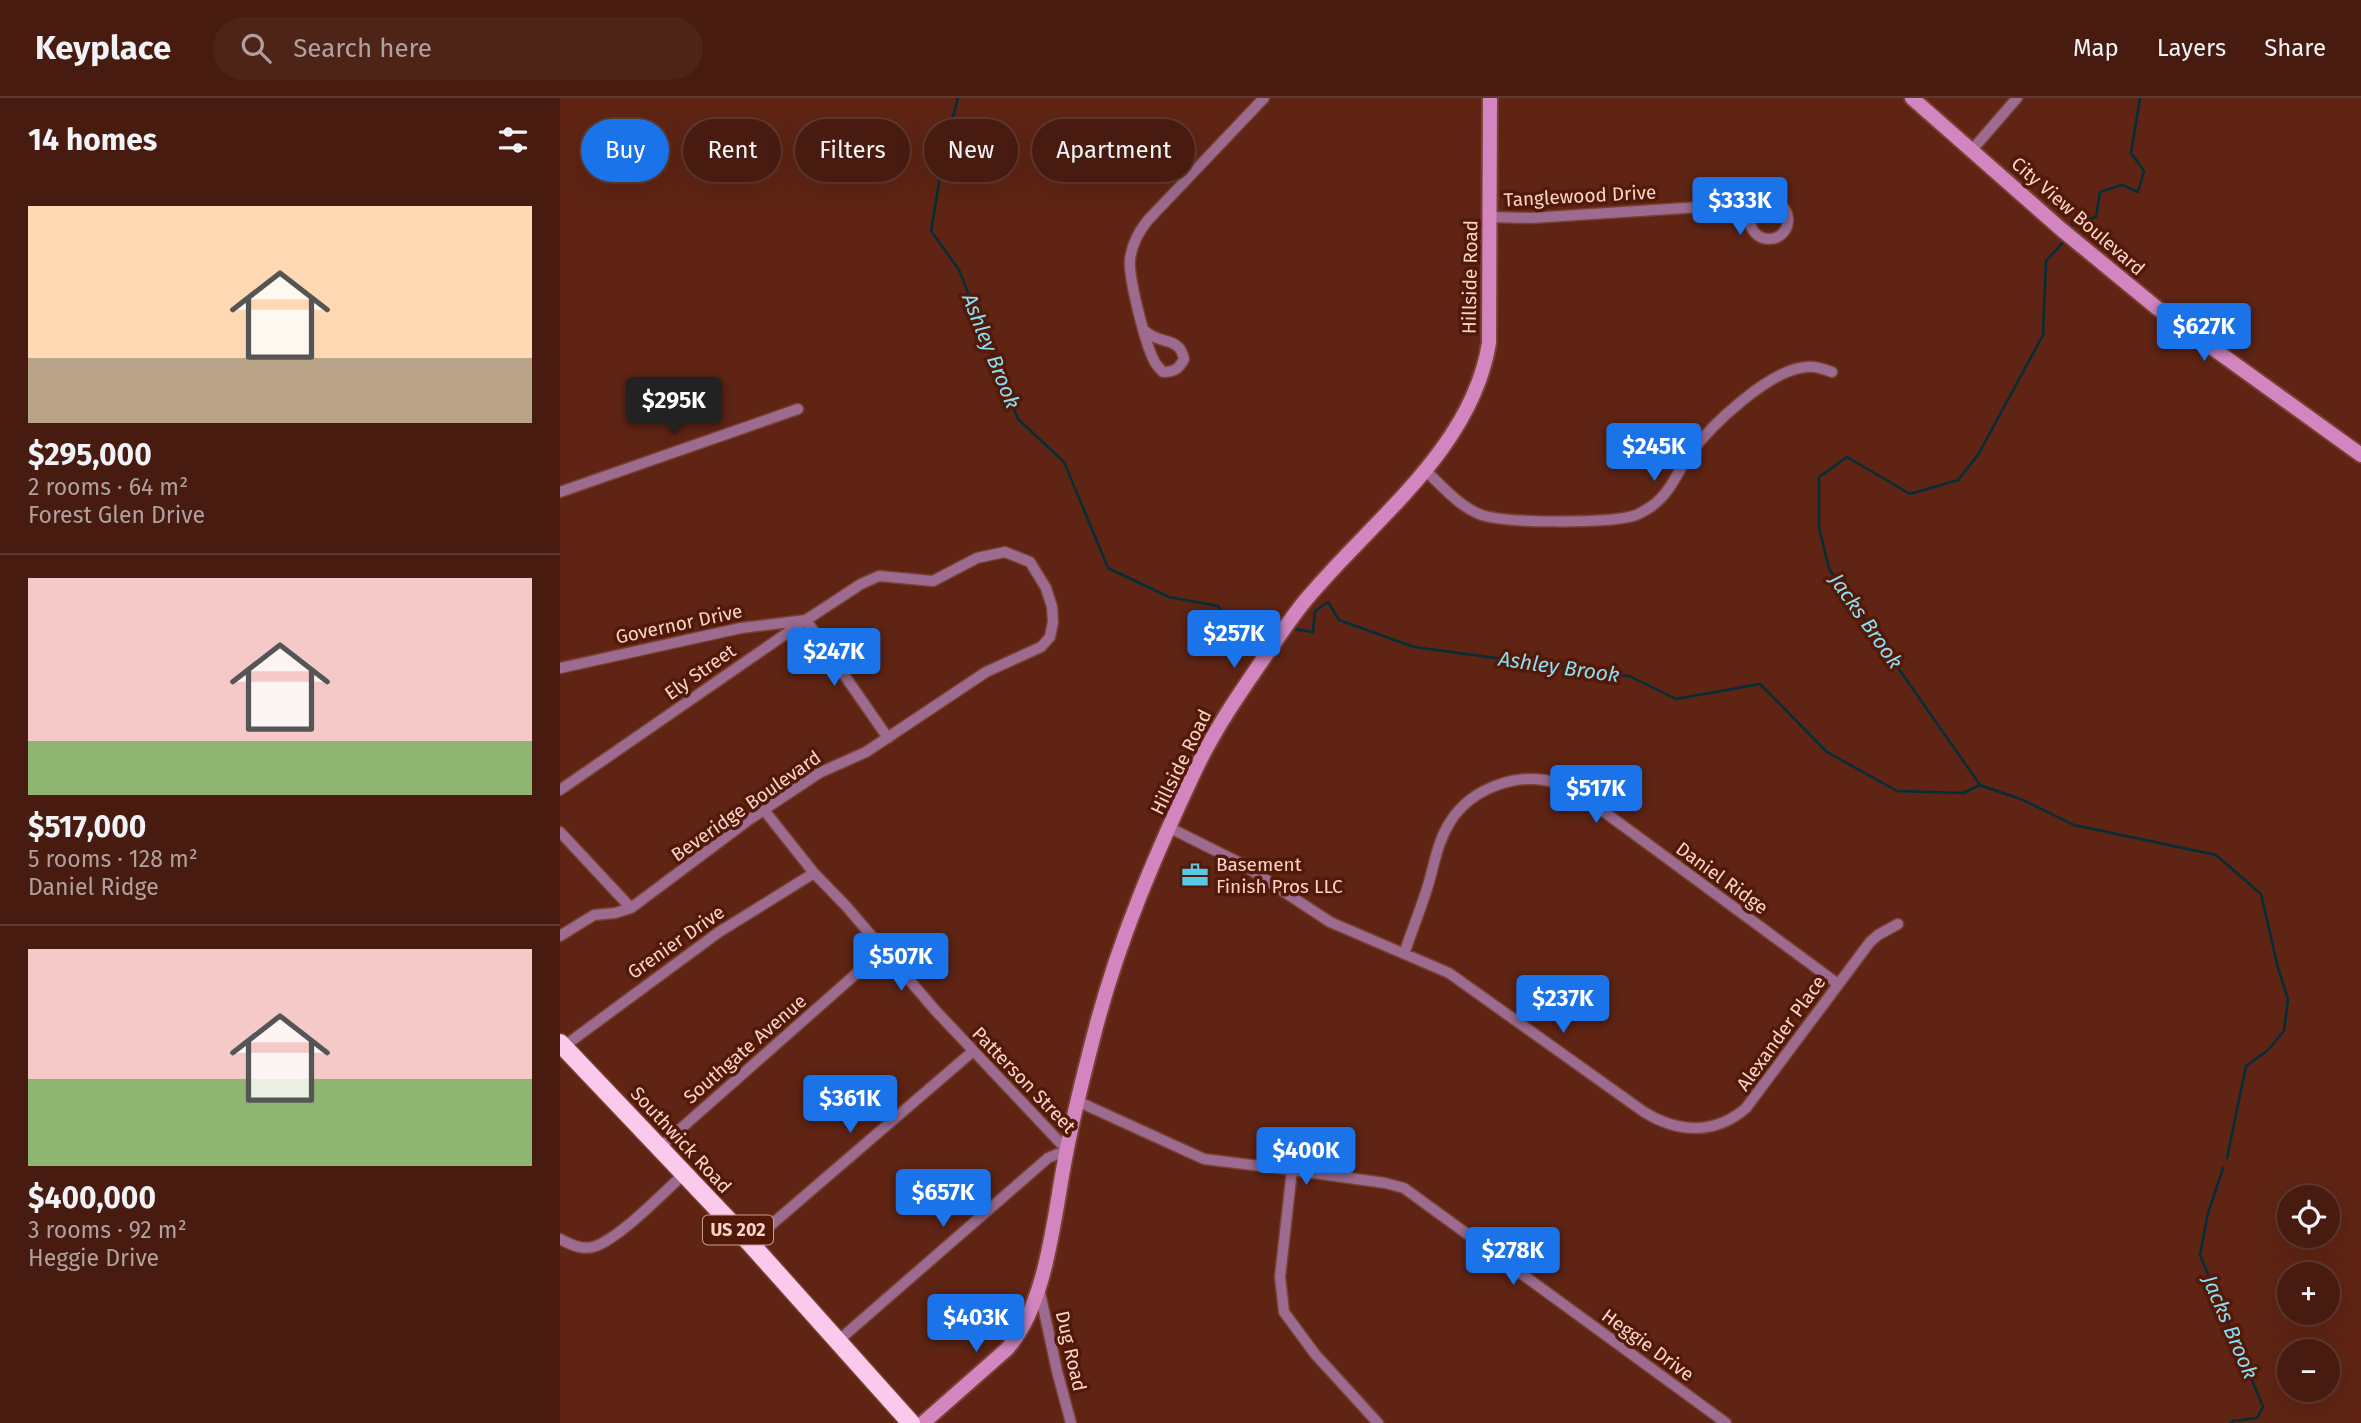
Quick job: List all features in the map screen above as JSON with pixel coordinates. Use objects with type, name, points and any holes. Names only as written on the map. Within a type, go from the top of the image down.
[{"type":"highway","name":"Southwick Road","points":[[562,1045],[685,1172],[911,1423]]},
{"type":"street","points":[[1144,330],[1152,337],[1171,341],[1179,346],[1184,359],[1179,368],[1172,372],[1163,372],[1156,364],[1144,330],[1130,270],[1136,237],[1264,98]]},
{"type":"street","name":"Hillside Road","points":[[923,1423],[986,1369],[1016,1339],[1031,1310],[1039,1287],[1067,1150],[1104,1000],[1125,933],[1148,874],[1193,775],[1226,713],[1298,609],[1426,471],[1464,414],[1477,389],[1486,363],[1489,333],[1490,98]]},
{"type":"street","name":"City View Boulevard","points":[[1912,98],[2157,309],[2361,454]]},
{"type":"street","points":[[1972,150],[2017,98]]},
{"type":"street","name":"Tanglewood Drive","points":[[1490,217],[1531,218],[1747,204],[1754,209]]},
{"type":"street","points":[[1426,471],[1469,508],[1497,519],[1614,519],[1636,515],[1650,508],[1665,494],[1690,454],[1743,400],[1777,377],[1795,369],[1808,366],[1832,372]]},
{"type":"street","points":[[560,492],[798,409]]},
{"type":"street","name":"Ely Street","points":[[560,790],[806,620],[860,584],[879,576],[933,581],[977,558],[1004,552],[1030,562],[1046,588]]},
{"type":"street","name":"Beveridge Boulevard","points":[[560,936],[594,915],[624,912],[631,908],[819,773],[866,752],[986,672],[1035,651],[1052,634],[1052,607],[1046,588]]},
{"type":"street","points":[[806,620],[888,738]]},
{"type":"street","name":"Governor Drive","points":[[560,668],[741,628],[806,620]]},
{"type":"street","name":"Daniel Ridge","points":[[1404,954],[1441,839],[1457,812],[1474,797],[1492,788],[1514,781],[1536,780],[1559,784],[1588,800],[1838,984]]},
{"type":"street","name":"Patterson Street","points":[[764,810],[814,873],[972,1052],[1067,1150]]},
{"type":"street","name":"Alexander Place","points":[[1170,828],[1242,864],[1330,922],[1353,934],[1439,968],[1468,985],[1657,1120],[1694,1129],[1724,1122],[1750,1104],[1874,938],[1898,924]]},
{"type":"street","points":[[560,832],[631,908]]},
{"type":"street","name":"Grenier Drive","points":[[562,1045],[719,932],[814,873]]},
{"type":"street","name":"Southgate Avenue","points":[[660,1147],[883,950]]},
{"type":"street","points":[[750,1243],[972,1052]]},
{"type":"street","name":"Heggie Drive","points":[[1079,1102],[1204,1160],[1385,1183],[1404,1188],[1726,1423]]},
{"type":"street","points":[[839,1340],[1048,1158],[1067,1150]]},
{"type":"street","points":[[1292,1170],[1280,1277],[1284,1312],[1315,1354],[1378,1423]]},
{"type":"street","points":[[560,1239],[576,1247],[595,1247],[618,1232],[685,1172]]},
{"type":"street","name":"Dug Road","points":[[1039,1287],[1070,1423]]},
{"type":"waterway","name":"Ashley Brook","points":[[958,98],[945,147],[931,231],[959,270],[1018,419],[1064,462],[1108,568],[1169,597],[1218,606],[1224,618],[1244,621],[1282,619]]},
{"type":"waterway","name":"Jacks Brook","points":[[2070,229],[2073,223],[2096,217],[2100,192],[2122,185],[2138,192],[2144,171],[2131,153],[2140,98]]},
{"type":"waterway","name":"Jacks Brook","points":[[2066,239],[2046,261],[2043,335],[1978,455],[1958,480],[1910,494],[1847,457],[1819,477],[1819,527],[1829,569],[1980,785],[2023,800],[2074,825],[2216,855],[2261,894],[2288,999],[2284,1031],[2268,1050],[2246,1066],[2227,1158]]},
{"type":"waterway","name":"Ashley Brook","points":[[1295,629],[1313,632],[1315,611],[1328,602],[1339,620],[1414,647],[1629,676],[1676,699],[1760,684],[1827,752],[1897,791],[1963,793],[1980,785]]},
{"type":"waterway","name":"Jacks Brook","points":[[2223,1168],[2208,1213],[2200,1255],[2263,1407],[2257,1418],[2231,1423]]},
{"type":"place","name":"Basement Finish Pros LLC","points":[[1195,875]]}]
